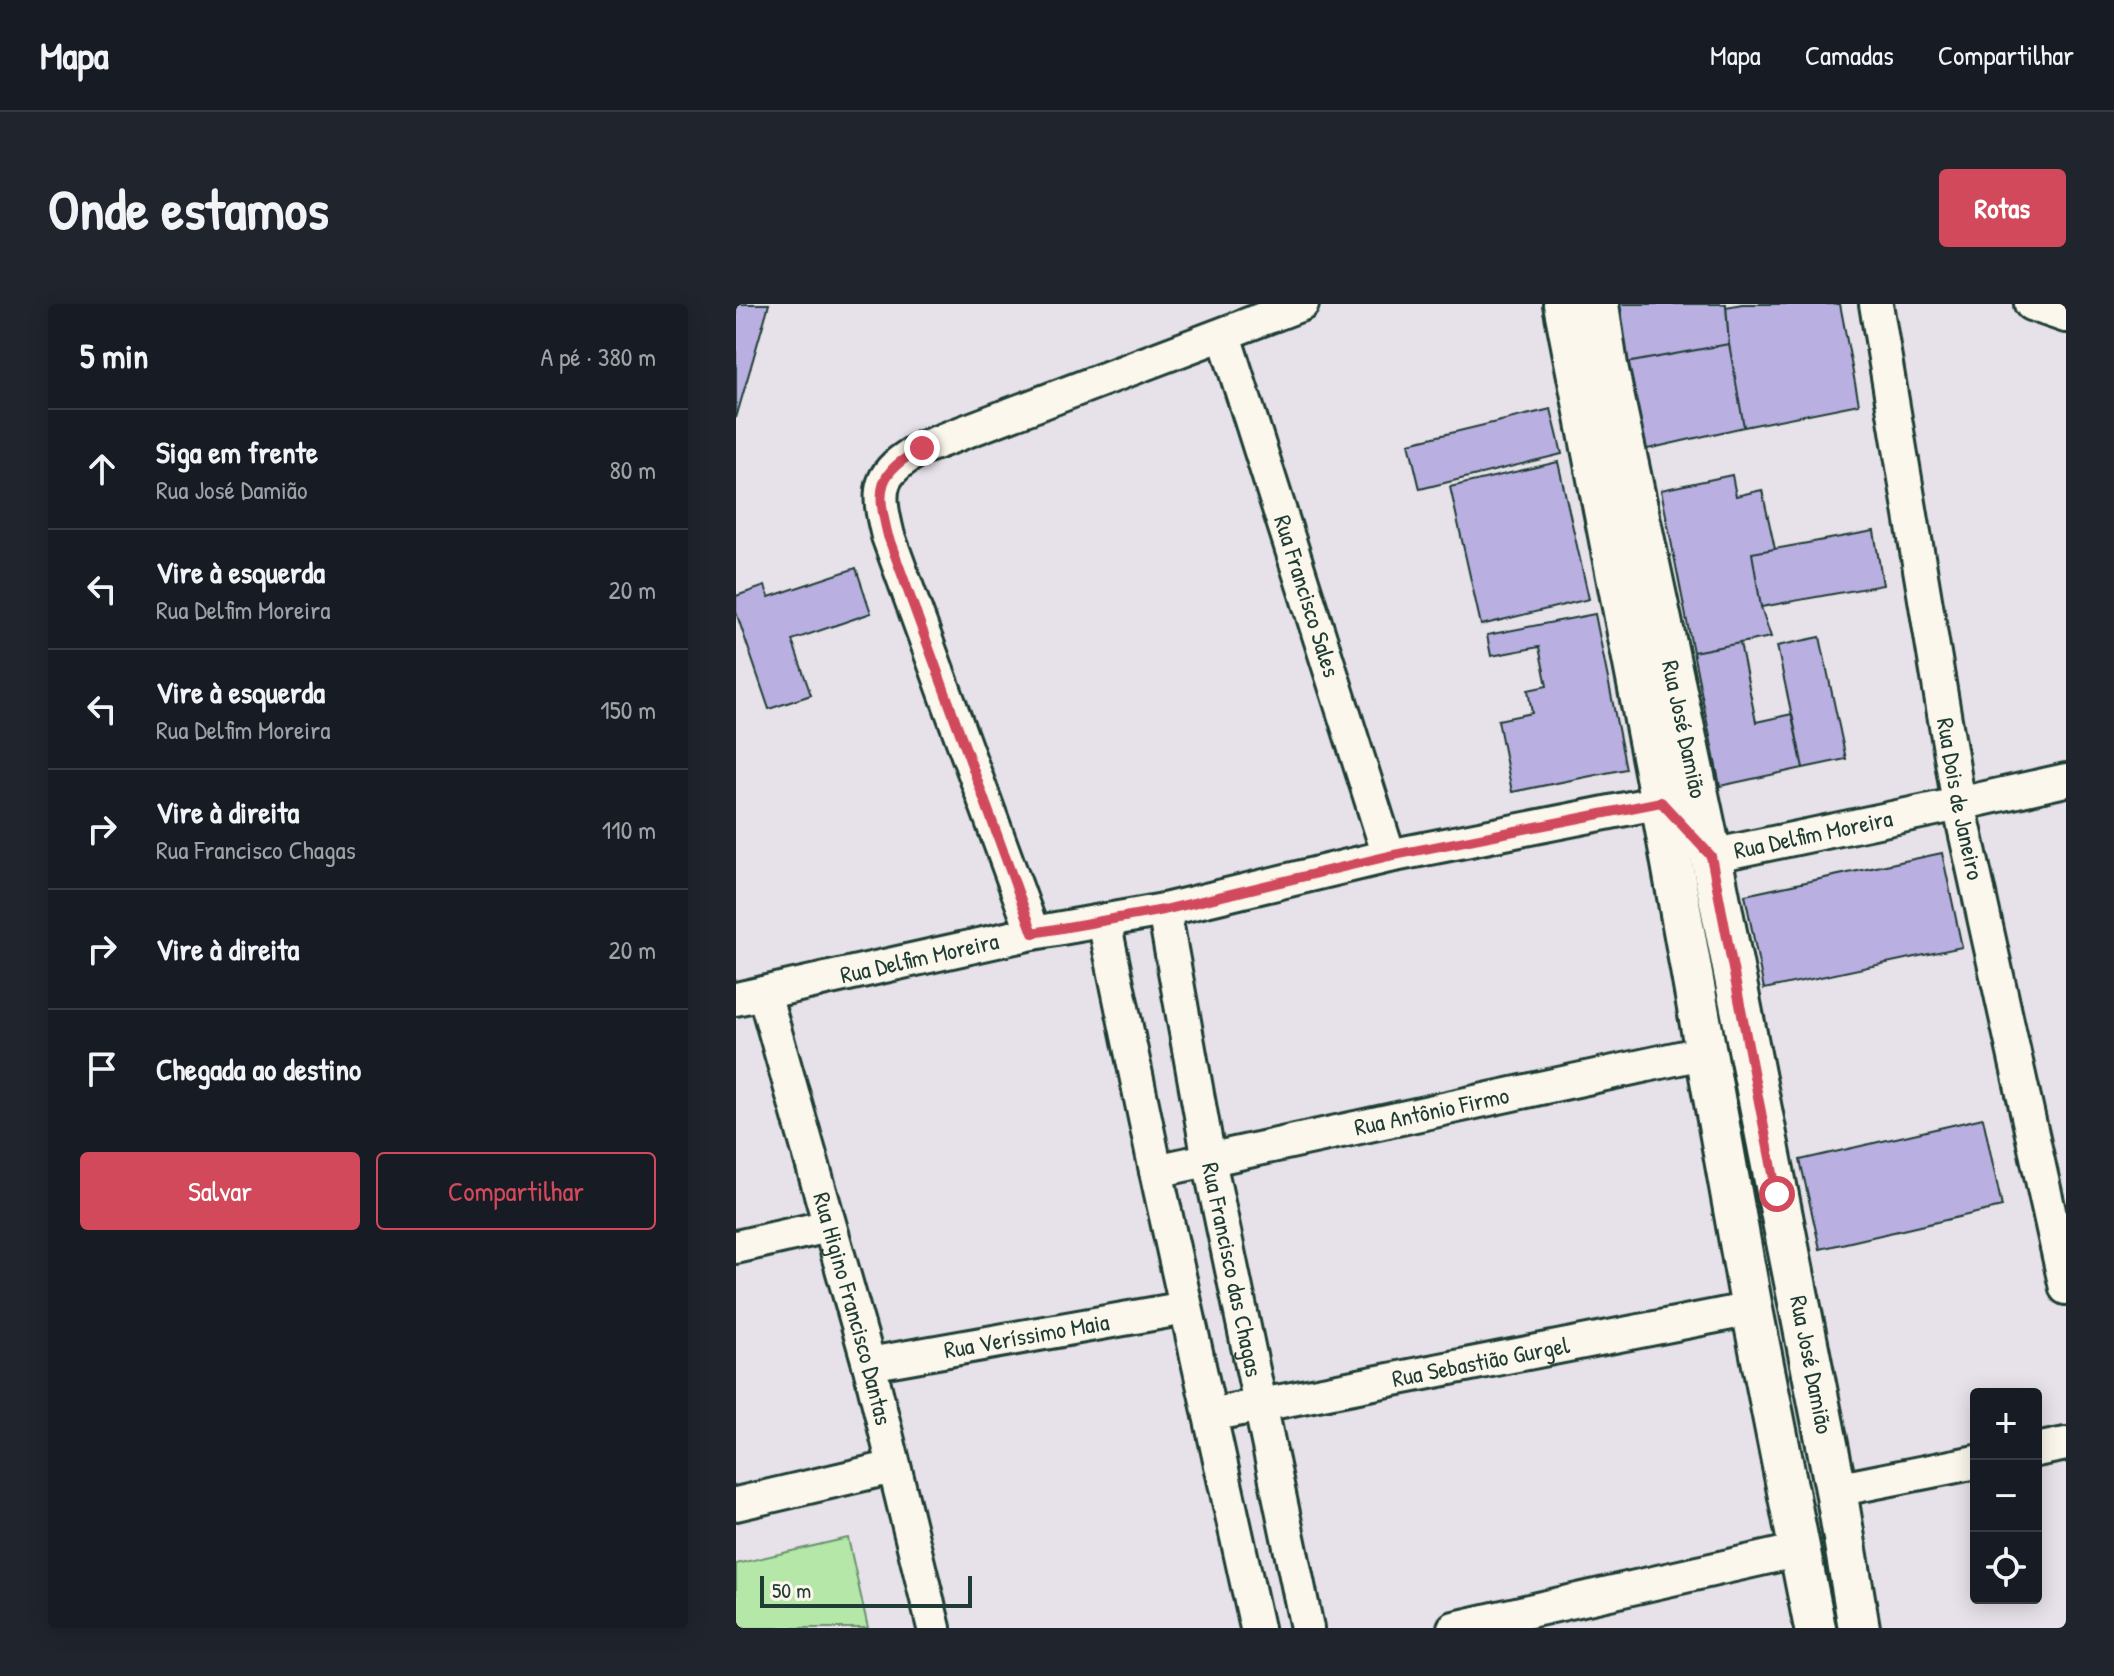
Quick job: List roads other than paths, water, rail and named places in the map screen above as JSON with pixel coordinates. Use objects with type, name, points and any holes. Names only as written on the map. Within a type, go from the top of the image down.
[{"type":"street","points":[[1033,933],[888,536],[881,504],[883,484],[895,465],[922,448],[1302,304]]},
{"type":"street","name":"Rua José Damião","points":[[1564,304],[1661,802],[1752,1309],[1815,1628]]},
{"type":"street","name":"Rua José Damião","points":[[1598,304],[1607,366],[1711,856],[1836,1490],[1859,1628]]},
{"type":"street","name":"Rua Dois de Janeiro","points":[[1876,304],[1959,804],[2066,1288]]},
{"type":"street","points":[[2031,304],[2062,311]]},
{"type":"street","name":"Rua Francisco Sales","points":[[1224,335],[1389,856]]},
{"type":"street","name":"Rua Delfim Moreira","points":[[750,996],[1033,933],[1164,910],[1389,856],[1661,802],[1711,856],[2066,780]]},
{"type":"street","name":"Rua Francisco das Chagas","points":[[1164,910],[1209,1160],[1307,1628]]},
{"type":"street","points":[[1104,921],[1257,1628]]},
{"type":"street","name":"Rua Higino Francisco Dantas","points":[[750,996],[829,1226],[869,1364],[934,1628]]},
{"type":"street","name":"Rua Antônio Firmo","points":[[1156,1171],[1707,1052]]},
{"type":"street","points":[[1734,1204],[1777,1194]]},
{"type":"street","points":[[736,1247],[829,1226]]},
{"type":"street","name":"Rua Veríssimo Maia","points":[[869,1364],[1186,1308]]},
{"type":"street","name":"Rua Sebastião Gurgel","points":[[1210,1415],[1752,1309]]},
{"type":"street","points":[[2042,1449],[2066,1444]]},
{"type":"street","points":[[1836,1490],[1970,1463]]},
{"type":"street","points":[[736,1504],[894,1467]]},
{"type":"street","points":[[1454,1628],[1800,1550]]}]
